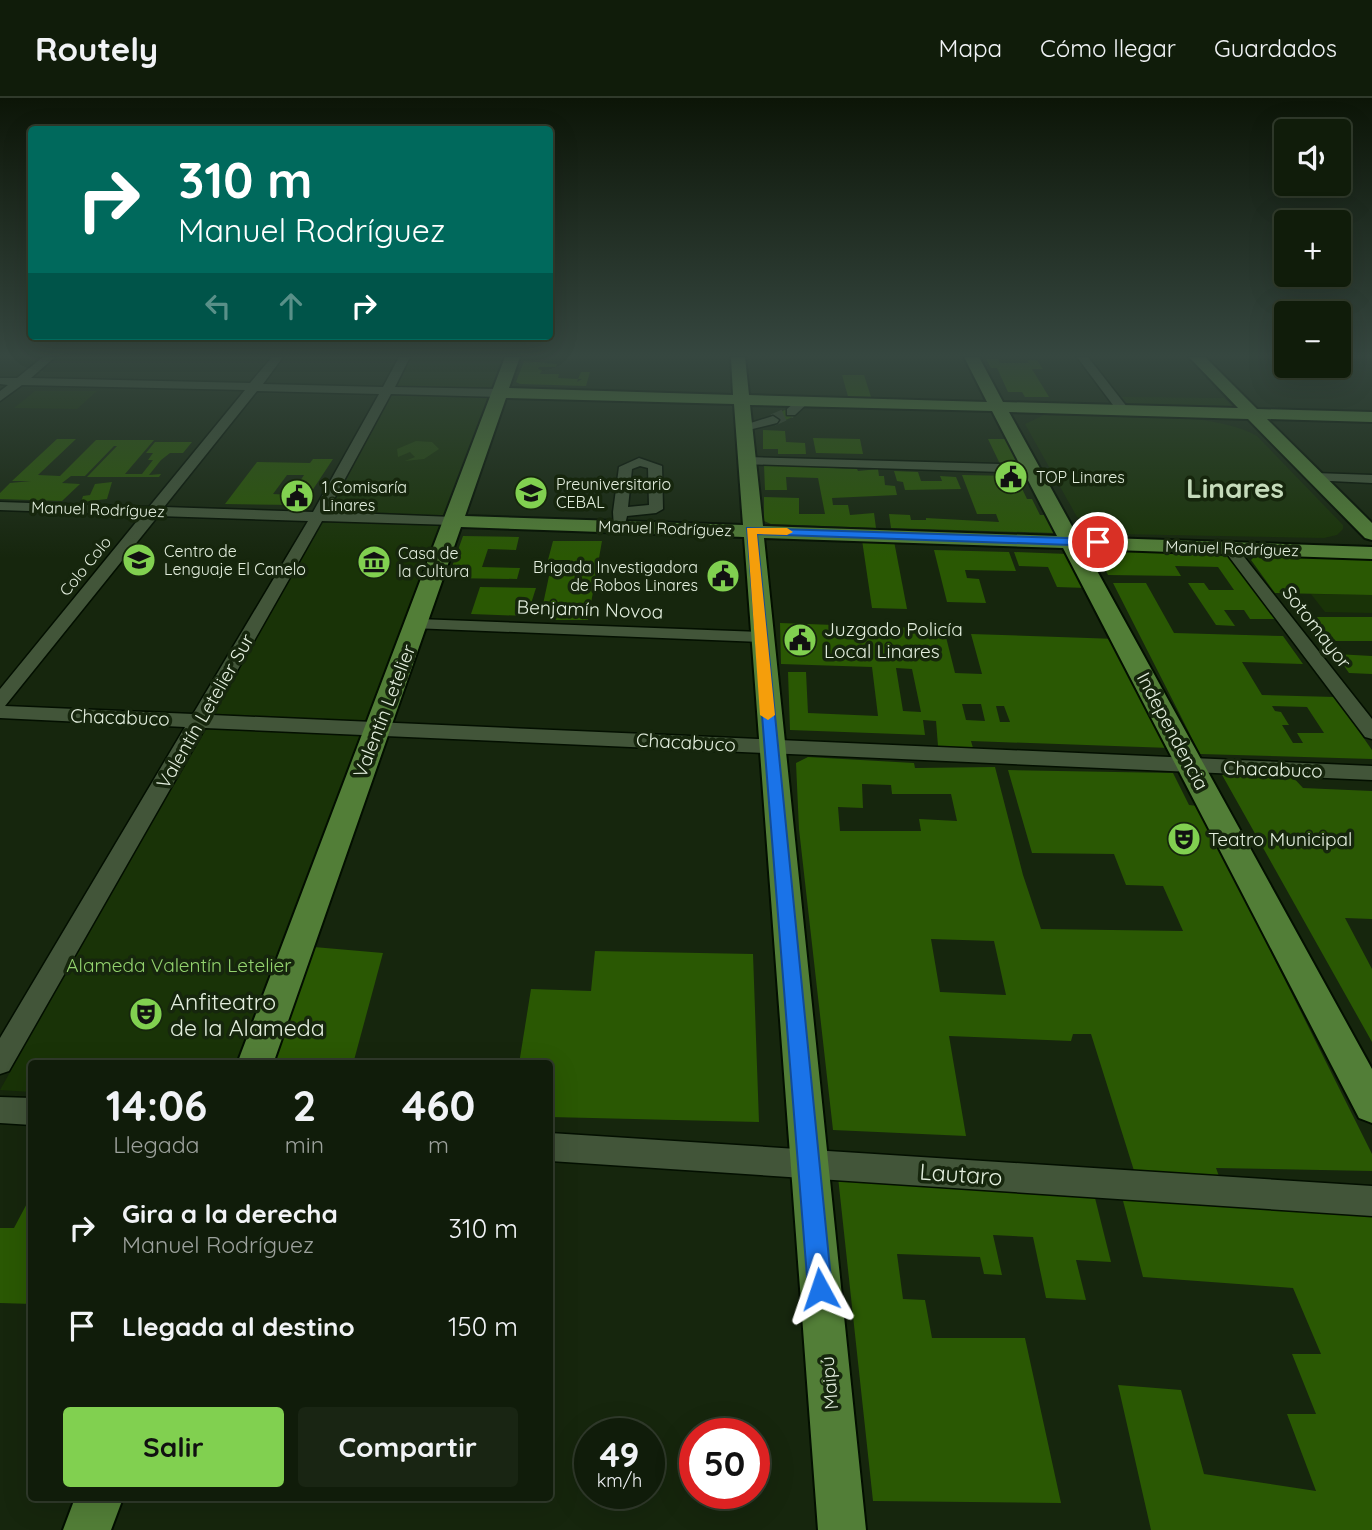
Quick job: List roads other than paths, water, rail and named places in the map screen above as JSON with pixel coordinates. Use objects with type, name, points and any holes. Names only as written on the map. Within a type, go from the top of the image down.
[{"type":"main road","name":"Valentín Letelier","points":[[256,1060],[376,729],[418,624],[489,424]]},
{"type":"main road","name":"Maipú","points":[[744,424],[770,746],[842,1530]]},
{"type":"main road","name":"Independencia","points":[[1007,424],[1372,1105]]},
{"type":"main road","points":[[1010,428],[1015,424]]},
{"type":"main road","points":[[1239,424],[1281,443]]},
{"type":"main road","points":[[1262,424],[1372,534]]},
{"type":"main road","points":[[1054,509],[1091,530],[1128,544]]},
{"type":"main road","name":"Manuel Rodríguez","points":[[453,521],[619,519],[751,530],[1372,552]]},
{"type":"main road","points":[[1312,551],[1345,536],[1357,519]]},
{"type":"main road","points":[[87,1530],[98,1501]]},
{"type":"street","name":"Colo Colo","points":[[0,701],[222,424]]},
{"type":"street","name":"Valentín Letelier Sur","points":[[0,1062],[318,516],[368,424]]},
{"type":"street","points":[[747,461],[1032,469]]},
{"type":"street","points":[[1315,477],[1372,479]]},
{"type":"street","name":"Manuel Rodríguez","points":[[0,506],[453,521]]},
{"type":"street","name":"Sotomayor","points":[[1229,547],[1372,732]]},
{"type":"street","name":"Benjamín Novoa","points":[[418,624],[761,637]]},
{"type":"street","name":"Chacabuco","points":[[0,712],[1372,773]]},
{"type":"street","points":[[0,1110],[28,1112]]},
{"type":"street","name":"Lautaro","points":[[553,1147],[1372,1201]]},
{"type":"place","name":"TOP Linares","points":[[1011,477]]},
{"type":"place","name":"Preuniversitario CEBAL","points":[[531,493]]},
{"type":"place","name":"1 Comisaría Linares","points":[[297,496]]},
{"type":"place","name":"Centro de Lenguaje El Canelo","points":[[139,560]]},
{"type":"place","name":"Casa de la Cultura","points":[[374,562]]},
{"type":"place","name":"Brigada Investigadora de Robos Linares","points":[[723,576]]},
{"type":"place","name":"Juzgado Policía Local Linares","points":[[800,640]]},
{"type":"place","name":"Teatro Municipal","points":[[1184,839]]},
{"type":"place","name":"Anfiteatro de la Alameda","points":[[146,1014]]},
{"type":"district","name":"Linares","points":[[1235,487]]},
{"type":"park label","name":"Alameda Valentín Letelier","points":[[179,965]]}]
